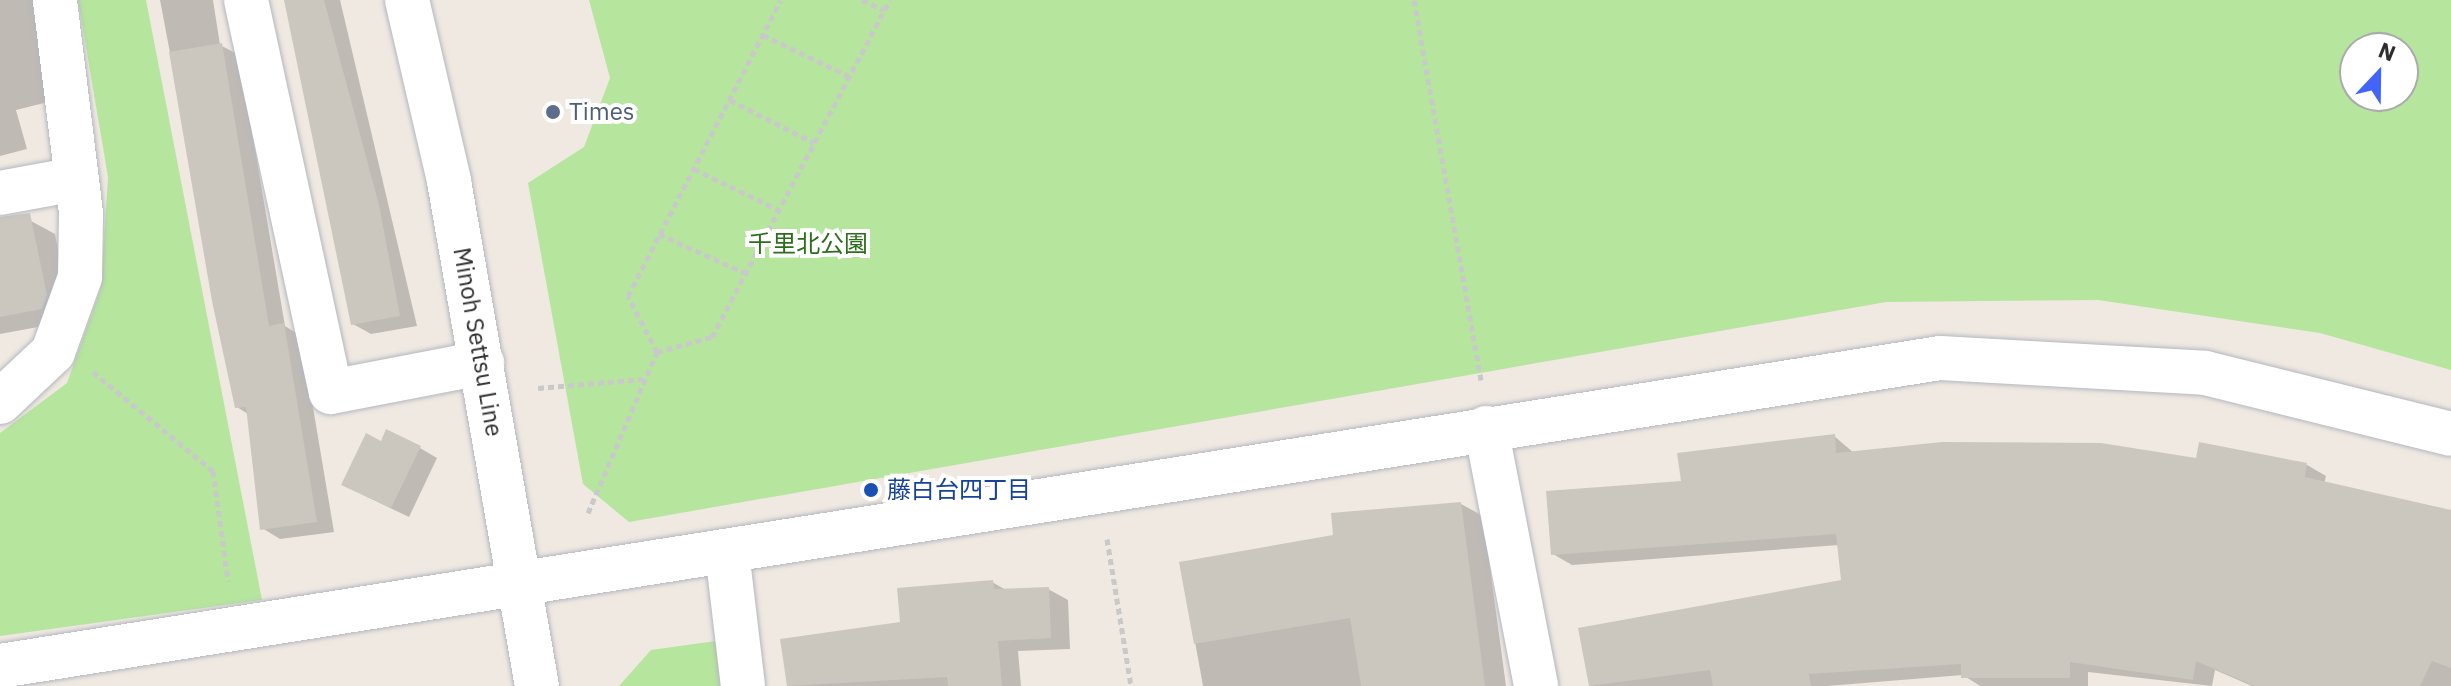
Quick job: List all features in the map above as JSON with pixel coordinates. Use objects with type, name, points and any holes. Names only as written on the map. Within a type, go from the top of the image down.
[{"type":"street","points":[[0,402],[58,342],[82,263],[76,179],[55,0]]},
{"type":"street","points":[[246,0],[331,392],[482,363]]},
{"type":"street","name":"Minoh Settsu Line","points":[[407,0],[482,363],[537,686]]},
{"type":"street","points":[[0,193],[76,179]]},
{"type":"street","points":[[0,666],[1940,358],[2205,373],[2451,434]]},
{"type":"street","points":[[1486,428],[1536,686]]},
{"type":"street","points":[[727,552],[743,686]]},
{"type":"path","points":[[657,352],[628,296],[781,0]]},
{"type":"path","points":[[862,0],[884,10]]},
{"type":"path","points":[[588,513],[657,352],[712,337],[890,0]]},
{"type":"path","points":[[1414,0],[1481,381]]},
{"type":"path","points":[[763,35],[849,76]]},
{"type":"path","points":[[730,100],[814,143]]},
{"type":"path","points":[[694,169],[779,210]]},
{"type":"path","points":[[659,234],[745,273]]},
{"type":"path","points":[[58,342],[213,471],[230,593]]},
{"type":"path","points":[[538,388],[644,379]]},
{"type":"path","points":[[1098,491],[1131,686]]},
{"type":"green space","points":[[78,0],[146,0],[262,600],[0,636],[0,433],[67,383],[101,288],[108,177]]},
{"type":"green space","name":"千里北公園","points":[[589,0],[2451,0],[2451,370],[2320,333],[2098,300],[1886,302],[629,522],[583,484],[528,183],[584,147],[610,78]]},
{"type":"green space","points":[[716,641],[720,686],[619,686],[651,650]]},
{"type":"building","points":[[284,0],[324,0],[379,205],[400,316],[351,325]]},
{"type":"building","points":[[222,43],[269,326],[284,323],[317,522],[260,530],[246,407],[235,408],[212,301],[169,52]]},
{"type":"building","points":[[30,213],[47,295],[42,309],[0,317],[0,217]]},
{"type":"building","points":[[386,429],[421,446],[391,508],[341,485],[366,433],[381,441]]},
{"type":"building","points":[[1835,434],[1836,453],[1942,442],[2101,443],[2196,458],[2199,442],[2307,463],[2305,477],[2451,510],[2451,668],[2432,661],[2420,686],[2255,686],[2196,661],[2193,680],[2070,662],[2070,678],[1961,678],[1961,664],[1809,674],[1811,686],[1713,686],[1710,670],[1589,686],[1578,628],[1841,580],[1836,534],[1551,555],[1546,491],[1681,481],[1677,453]]},
{"type":"building","points":[[1461,502],[1485,686],[1361,686],[1350,618],[1194,644],[1179,562],[1333,535],[1331,513]]},
{"type":"building","points":[[993,580],[994,589],[1049,587],[1051,638],[998,641],[1002,686],[948,686],[947,677],[787,686],[780,639],[900,622],[897,588]]},
{"type":"place","name":"Times","points":[[553,112]]},
{"type":"place","name":"藤白台四丁目","points":[[871,490]]}]
